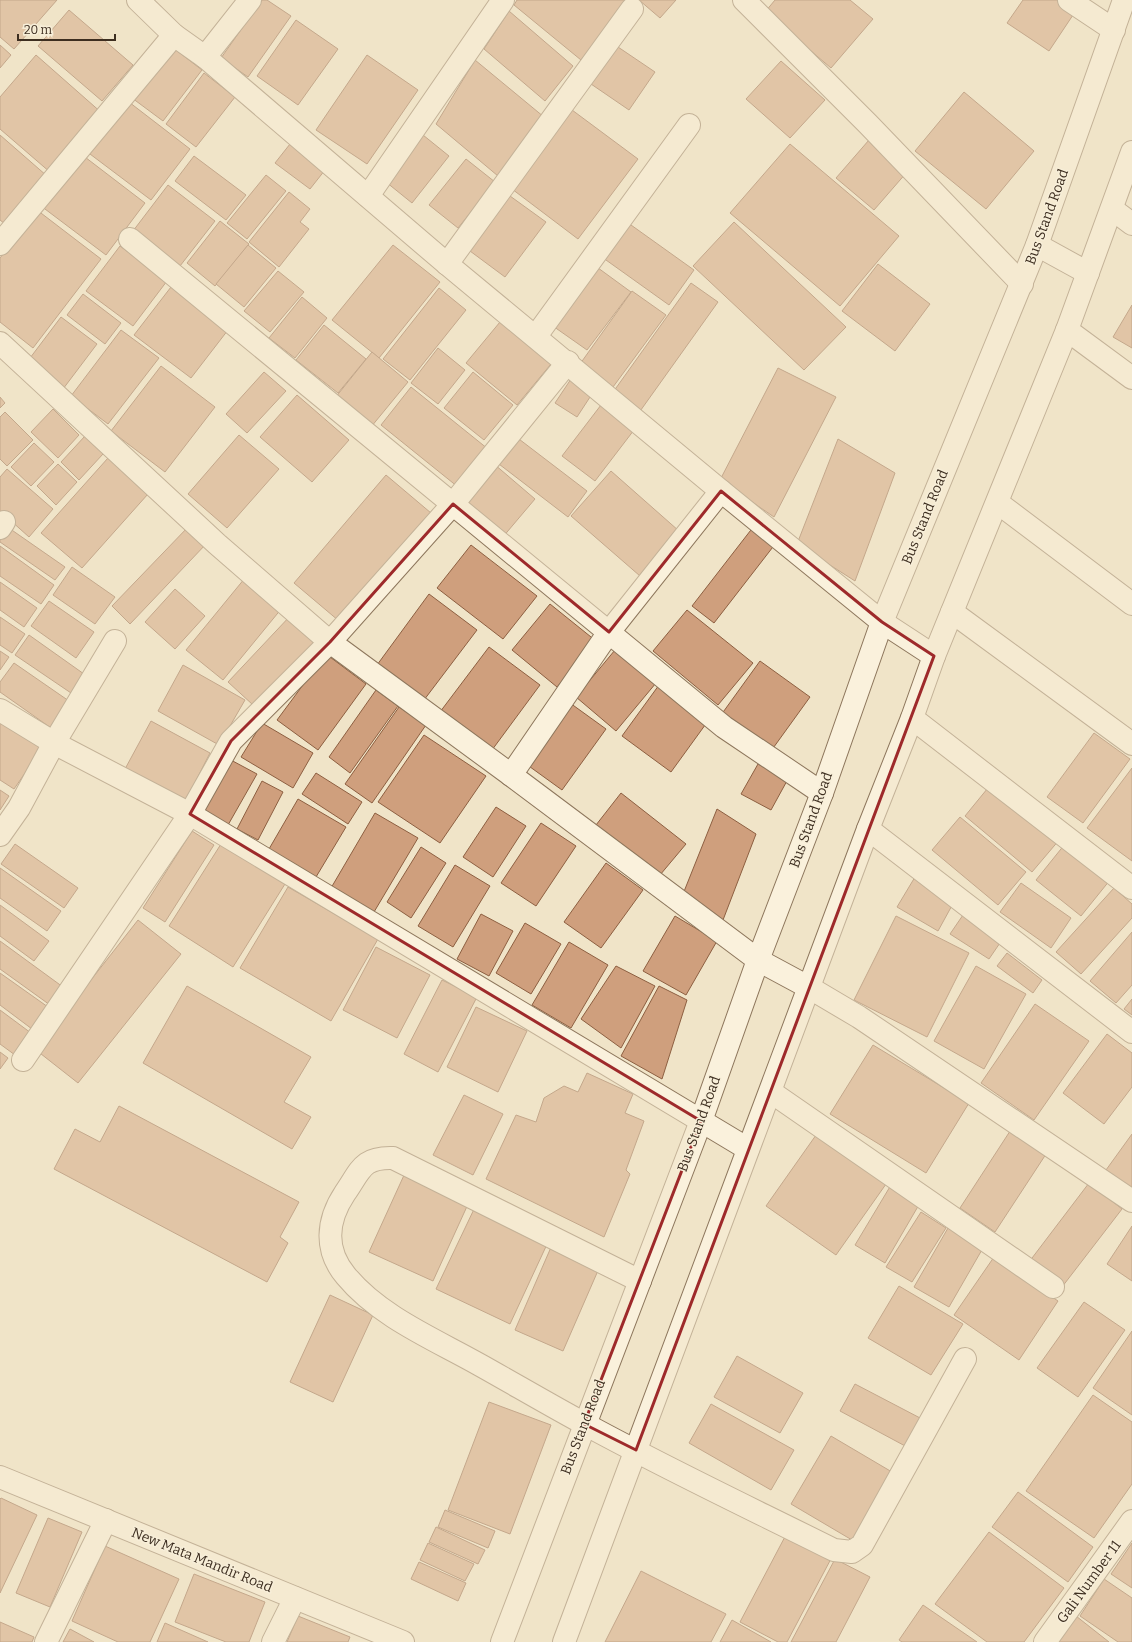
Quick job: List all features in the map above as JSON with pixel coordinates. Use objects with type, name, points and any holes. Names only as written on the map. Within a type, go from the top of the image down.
[{"type":"street","points":[[138,0],[174,35],[205,57],[447,264],[568,362],[721,491],[882,622],[934,656]]},
{"type":"street","points":[[205,57],[250,0]]},
{"type":"street","points":[[368,196],[503,0]]},
{"type":"street","points":[[744,0],[868,124],[1022,284]]},
{"type":"street","points":[[1069,0],[1114,30]]},
{"type":"street","name":"Bus Stand Road","points":[[502,1642],[700,1121],[758,960],[822,793],[882,622],[1022,284],[1124,0]]},
{"type":"street","points":[[447,264],[632,9]]},
{"type":"street","points":[[0,244],[174,35]]},
{"type":"street","points":[[536,336],[689,125]]},
{"type":"street","points":[[564,1642],[748,1149],[810,988],[868,829],[912,718],[934,656],[998,503],[1067,330],[1132,152]]},
{"type":"street","points":[[1112,209],[1132,224]]},
{"type":"street","points":[[130,239],[724,727],[822,793]]},
{"type":"street","points":[[1037,245],[1088,273]]},
{"type":"street","points":[[1067,330],[1132,378]]},
{"type":"street","points":[[0,344],[217,544],[330,642],[512,775],[758,960],[810,988],[859,1018],[1132,1201]]},
{"type":"street","points":[[23,1060],[190,814],[231,741],[330,642],[454,504],[568,362]]},
{"type":"street","points":[[512,775],[608,632],[721,491]]},
{"type":"street","points":[[998,503],[1132,604]]},
{"type":"street","points":[[952,612],[1132,744]]},
{"type":"street","points":[[0,835],[19,808],[54,743],[115,641]]},
{"type":"street","points":[[0,710],[54,743],[190,814],[748,1149]]},
{"type":"street","points":[[912,718],[1132,888]]},
{"type":"street","points":[[868,829],[1132,1032]]},
{"type":"street","points":[[771,1092],[1053,1287]]},
{"type":"street","points":[[640,1281],[392,1158],[378,1157],[366,1162],[336,1206],[330,1227],[330,1245],[334,1258],[345,1275],[381,1310],[584,1424],[834,1550],[852,1552],[862,1545],[965,1359]]},
{"type":"street","name":"New Mata Mandir Road","points":[[0,1477],[403,1642]]},
{"type":"street","points":[[46,1642],[106,1520]]},
{"type":"street","name":"Gali Number 11","points":[[1045,1642],[1132,1521]]},
{"type":"street","points":[[273,1642],[295,1598]]},
{"type":"highlighted area","points":[[721,491],[882,622],[934,656],[636,1450],[584,1424],[701,1121],[190,814],[231,741],[330,642],[453,504],[609,632]]},
{"type":"building","points":[[0,0],[57,0],[14,49],[0,37]]},
{"type":"building","points":[[262,0],[267,0],[291,16],[248,77],[221,58]]},
{"type":"building","points":[[517,0],[628,0],[581,60],[514,5]]},
{"type":"building","points":[[639,0],[676,0],[660,18]]},
{"type":"building","points":[[775,0],[850,0],[873,19],[831,68],[765,12]]},
{"type":"building","points":[[1023,0],[1058,0],[1075,12],[1049,51],[1007,23]]},
{"type":"building","points":[[69,10],[133,65],[102,101],[38,46]]},
{"type":"building","points":[[509,11],[573,66],[545,101],[484,49]]},
{"type":"building","points":[[296,20],[338,49],[298,105],[257,76]]},
{"type":"building","points":[[0,45],[11,55],[0,68]]},
{"type":"building","points":[[172,47],[202,70],[163,121],[132,98]]},
{"type":"building","points":[[618,47],[655,72],[629,110],[591,84]]},
{"type":"building","points":[[36,55],[103,114],[51,173],[0,129],[0,97]]},
{"type":"building","points":[[367,55],[418,90],[367,164],[316,130]]},
{"type":"building","points":[[475,60],[544,117],[498,176],[436,124]]},
{"type":"building","points":[[781,61],[825,100],[790,138],[746,99]]},
{"type":"building","points":[[204,73],[235,97],[196,147],[166,124]]},
{"type":"building","points":[[964,92],[1034,151],[986,209],[915,151]]},
{"type":"building","points":[[125,99],[190,149],[151,200],[86,151]]},
{"type":"building","points":[[568,107],[638,159],[578,239],[508,186]]},
{"type":"building","points":[[0,135],[47,176],[5,224],[0,220]]},
{"type":"building","points":[[423,135],[449,156],[412,203],[386,182]]},
{"type":"building","points":[[869,140],[907,172],[874,210],[836,178]]},
{"type":"building","points":[[290,144],[325,170],[310,189],[275,163]]},
{"type":"building","points":[[790,144],[899,236],[840,306],[730,213]]},
{"type":"building","points":[[81,154],[145,203],[106,255],[41,206]]},
{"type":"building","points":[[194,156],[246,195],[226,220],[175,181]]},
{"type":"building","points":[[466,159],[495,182],[458,228],[429,205]]},
{"type":"building","points":[[266,175],[286,191],[247,239],[227,223]]},
{"type":"building","points":[[168,185],[215,221],[180,266],[133,231]]},
{"type":"building","points":[[289,192],[310,209],[300,222],[309,229],[279,267],[249,242]]},
{"type":"building","points":[[510,196],[546,222],[505,277],[470,251]]},
{"type":"building","points":[[37,210],[101,259],[33,348],[0,322],[0,258]]},
{"type":"building","points":[[624,220],[694,270],[669,305],[599,255]]},
{"type":"building","points":[[220,221],[249,244],[215,286],[187,263]]},
{"type":"building","points":[[734,222],[846,327],[804,370],[693,266]]},
{"type":"building","points":[[248,245],[276,268],[244,307],[216,284]]},
{"type":"building","points":[[393,245],[440,282],[379,358],[332,320]]},
{"type":"building","points":[[120,246],[167,281],[133,326],[86,291]]},
{"type":"building","points":[[878,264],[930,304],[895,351],[842,311]]},
{"type":"building","points":[[594,265],[631,292],[587,350],[550,324]]},
{"type":"building","points":[[278,271],[304,292],[270,332],[244,311]]},
{"type":"building","points":[[691,283],[718,302],[638,414],[611,395]]},
{"type":"building","points":[[171,287],[228,330],[191,378],[134,335]]},
{"type":"building","points":[[439,288],[466,310],[410,380],[383,359]]},
{"type":"building","points":[[632,291],[666,315],[613,387],[580,364]]},
{"type":"building","points":[[83,294],[121,323],[105,344],[67,315]]},
{"type":"building","points":[[302,297],[327,318],[295,358],[269,338]]},
{"type":"building","points":[[1132,305],[1132,348],[1113,337]]},
{"type":"building","points":[[61,317],[97,344],[63,389],[27,362]]},
{"type":"building","points":[[500,322],[551,364],[517,405],[466,363]]},
{"type":"building","points":[[324,325],[366,359],[338,393],[296,360]]},
{"type":"building","points":[[121,330],[159,358],[108,424],[71,396]]},
{"type":"building","points":[[438,348],[465,370],[438,404],[411,383]]},
{"type":"building","points":[[372,352],[408,382],[371,427],[335,398]]},
{"type":"building","points":[[161,366],[215,407],[165,472],[111,431]]},
{"type":"building","points":[[778,368],[836,397],[774,517],[720,480]]},
{"type":"building","points":[[264,372],[286,391],[247,433],[226,414]]},
{"type":"building","points":[[473,372],[513,405],[484,440],[444,408]]},
{"type":"building","points":[[571,379],[592,394],[577,417],[555,403]]},
{"type":"building","points":[[411,387],[488,449],[458,487],[381,425]]},
{"type":"building","points":[[297,395],[349,440],[312,482],[260,437]]},
{"type":"building","points":[[0,397],[5,403],[0,408]]},
{"type":"building","points":[[601,405],[634,430],[595,481],[562,456]]},
{"type":"building","points":[[53,409],[79,435],[58,458],[31,432]]},
{"type":"building","points":[[5,412],[33,440],[7,466],[0,459],[0,417]]},
{"type":"building","points":[[239,435],[279,469],[227,528],[188,494]]},
{"type":"building","points":[[85,436],[103,454],[79,480],[61,462]]},
{"type":"building","points":[[515,436],[587,491],[568,517],[495,461]]},
{"type":"building","points":[[838,439],[895,473],[855,581],[797,544]]},
{"type":"building","points":[[34,443],[54,462],[31,486],[11,467]]},
{"type":"building","points":[[108,458],[148,494],[82,568],[41,533]]},
{"type":"building","points":[[58,464],[77,482],[56,505],[37,486]]},
{"type":"building","points":[[494,464],[535,499],[502,538],[461,503]]},
{"type":"building","points":[[7,469],[53,509],[29,537],[0,511],[0,477]]},
{"type":"building","points":[[611,471],[679,531],[640,576],[571,516]]},
{"type":"building","points":[[386,475],[431,513],[339,621],[294,583]]},
{"type":"building","points":[[6,526],[65,567],[55,580],[0,542],[0,535]]},
{"type":"building","points":[[189,526],[207,543],[130,624],[112,606]]},
{"type":"building","points":[[754,526],[776,543],[714,623],[692,606]]},
{"type":"building","points":[[471,545],[537,596],[503,639],[437,588]]},
{"type":"building","points":[[0,546],[54,585],[41,604],[0,576]]},
{"type":"building","points":[[72,567],[115,597],[95,624],[53,595]]},
{"type":"building","points":[[245,578],[282,608],[223,680],[186,650]]},
{"type":"building","points":[[0,582],[37,608],[24,627],[0,610]]},
{"type":"building","points":[[175,589],[205,616],[175,649],[145,622]]},
{"type":"building","points":[[429,594],[477,630],[424,700],[377,665]]},
{"type":"building","points":[[49,601],[94,632],[76,658],[31,626]]},
{"type":"building","points":[[550,604],[596,641],[557,687],[512,650]]},
{"type":"building","points":[[687,610],[753,663],[718,705],[653,651]]},
{"type":"building","points":[[292,614],[321,641],[253,705],[228,682]]},
{"type":"building","points":[[0,617],[25,634],[12,653],[0,645]]},
{"type":"building","points":[[29,635],[84,674],[71,693],[15,655]]},
{"type":"building","points":[[489,647],[540,685],[492,750],[440,712]]},
{"type":"building","points":[[615,650],[656,683],[616,731],[576,697]]},
{"type":"building","points":[[0,651],[9,657],[0,670]]},
{"type":"building","points":[[326,654],[366,684],[318,750],[277,720]]},
{"type":"building","points":[[760,661],[810,697],[771,751],[721,715]]},
{"type":"building","points":[[14,663],[69,701],[51,728],[0,692],[0,682]]},
{"type":"building","points":[[183,665],[245,700],[219,745],[158,711]]},
{"type":"building","points":[[659,685],[708,721],[671,772],[622,736]]},
{"type":"building","points":[[376,690],[398,706],[350,773],[329,757]]},
{"type":"building","points":[[570,703],[606,729],[562,790],[526,764]]},
{"type":"building","points":[[399,707],[426,725],[372,803],[345,784]]},
{"type":"building","points":[[0,717],[43,747],[14,789],[0,780]]},
{"type":"building","points":[[151,721],[210,753],[186,800],[125,769]]},
{"type":"building","points":[[262,723],[313,753],[293,788],[241,757]]},
{"type":"building","points":[[1094,733],[1130,759],[1083,823],[1047,797]]},
{"type":"building","points":[[424,735],[486,776],[440,843],[378,802]]},
{"type":"building","points":[[229,759],[257,774],[228,825],[201,810]]},
{"type":"building","points":[[758,764],[788,779],[771,810],[741,794]]},
{"type":"building","points":[[1132,768],[1132,861],[1087,828]]},
{"type":"building","points":[[316,773],[362,802],[348,824],[302,794]]},
{"type":"building","points":[[262,781],[283,792],[258,840],[237,829]]},
{"type":"building","points":[[992,783],[1060,839],[1032,872],[965,816]]},
{"type":"building","points":[[0,790],[9,796],[0,810]]},
{"type":"building","points":[[621,793],[686,844],[660,875],[596,825]]},
{"type":"building","points":[[298,799],[346,827],[316,877],[269,849]]},
{"type":"building","points":[[496,807],[526,826],[493,877],[463,857]]},
{"type":"building","points":[[717,809],[756,834],[723,920],[683,894]]},
{"type":"building","points":[[375,813],[418,838],[374,912],[331,888]]},
{"type":"building","points":[[960,817],[1026,872],[998,905],[932,850]]},
{"type":"building","points":[[541,823],[576,846],[536,906],[501,883]]},
{"type":"building","points":[[192,831],[214,845],[165,922],[143,908]]},
{"type":"building","points":[[15,844],[78,888],[64,908],[1,864]]},
{"type":"building","points":[[221,844],[285,884],[233,967],[169,926]]},
{"type":"building","points":[[1065,844],[1110,880],[1081,916],[1036,880]]},
{"type":"building","points":[[421,847],[446,863],[411,918],[387,902]]},
{"type":"building","points":[[606,863],[643,890],[601,948],[564,922]]},
{"type":"building","points":[[455,865],[490,886],[453,947],[418,926]]},
{"type":"building","points":[[0,868],[61,911],[47,931],[0,898]]},
{"type":"building","points":[[918,872],[955,900],[938,931],[897,907]]},
{"type":"building","points":[[1021,883],[1071,918],[1051,948],[1000,912]]},
{"type":"building","points":[[288,887],[378,939],[331,1021],[240,968]]},
{"type":"building","points":[[1114,888],[1132,904],[1132,918],[1081,974],[1056,952]]},
{"type":"building","points":[[0,905],[49,941],[34,961],[0,936]]},
{"type":"building","points":[[481,914],[513,931],[489,976],[457,959]]},
{"type":"building","points":[[963,915],[1002,940],[989,959],[950,934]]},
{"type":"building","points":[[675,916],[717,941],[686,995],[643,971]]},
{"type":"building","points":[[896,916],[969,953],[927,1037],[854,1000]]},
{"type":"building","points":[[138,920],[181,954],[78,1083],[36,1050]]},
{"type":"building","points":[[525,923],[561,944],[531,994],[496,973]]},
{"type":"building","points":[[1132,932],[1132,985],[1116,1003],[1090,981]]},
{"type":"building","points":[[0,941],[63,987],[50,1005],[0,969]]},
{"type":"building","points":[[569,942],[608,965],[571,1028],[532,1005]]},
{"type":"building","points":[[376,947],[430,975],[397,1038],[343,1010]]},
{"type":"building","points":[[1007,953],[1042,980],[1033,993],[997,966]]},
{"type":"building","points":[[616,966],[655,986],[621,1048],[581,1019]]},
{"type":"building","points":[[976,966],[1026,994],[984,1069],[934,1041]]},
{"type":"building","points":[[0,973],[48,1007],[32,1029],[0,1005]]},
{"type":"building","points":[[442,980],[477,997],[438,1072],[404,1054]]},
{"type":"building","points":[[187,986],[311,1057],[284,1102],[311,1117],[292,1149],[143,1063]]},
{"type":"building","points":[[659,986],[687,1000],[662,1079],[621,1056]]},
{"type":"building","points":[[1132,999],[1132,1015],[1124,1009]]},
{"type":"building","points":[[1035,1004],[1089,1041],[1034,1120],[981,1083]]},
{"type":"building","points":[[476,1007],[527,1031],[498,1092],[447,1067]]},
{"type":"building","points":[[0,1010],[31,1033],[15,1055],[0,1044]]},
{"type":"building","points":[[1107,1034],[1132,1053],[1132,1087],[1104,1124],[1063,1093]]},
{"type":"building","points":[[873,1045],[969,1103],[926,1173],[830,1114]]},
{"type":"building","points":[[0,1052],[8,1058],[0,1069]]},
{"type":"building","points":[[587,1073],[633,1094],[625,1113],[644,1121],[626,1170],[630,1174],[604,1237],[486,1179],[516,1115],[536,1122],[544,1098],[564,1086],[578,1092]]},
{"type":"building","points":[[464,1095],[503,1114],[473,1175],[433,1155]]},
{"type":"building","points":[[119,1106],[299,1202],[280,1237],[288,1243],[267,1282],[54,1169],[75,1129],[100,1142]]},
{"type":"building","points":[[1014,1125],[1050,1148],[995,1232],[960,1208]]},
{"type":"building","points":[[821,1128],[891,1177],[836,1255],[766,1206]]},
{"type":"building","points":[[1132,1134],[1132,1188],[1106,1170]]},
{"type":"building","points":[[405,1173],[469,1202],[433,1281],[369,1252]]},
{"type":"building","points":[[1089,1183],[1122,1209],[1062,1287],[1029,1262]]},
{"type":"building","points":[[891,1185],[920,1203],[885,1263],[855,1245]]},
{"type":"building","points":[[476,1205],[549,1240],[510,1324],[436,1289]]},
{"type":"building","points":[[921,1212],[946,1228],[912,1282],[886,1267]]},
{"type":"building","points":[[1132,1226],[1132,1281],[1107,1264]]},
{"type":"building","points":[[948,1228],[983,1248],[949,1307],[914,1287]]},
{"type":"building","points":[[552,1245],[600,1266],[563,1351],[515,1330]]},
{"type":"building","points":[[994,1257],[1058,1301],[1019,1360],[954,1315]]},
{"type":"building","points":[[899,1286],[963,1324],[931,1375],[868,1338]]},
{"type":"building","points":[[330,1295],[373,1315],[333,1402],[290,1382]]},
{"type":"building","points":[[1084,1302],[1125,1330],[1078,1397],[1037,1368]]},
{"type":"building","points":[[1132,1331],[1132,1415],[1093,1388]]},
{"type":"building","points":[[737,1356],[803,1393],[780,1433],[714,1397]]},
{"type":"building","points":[[855,1384],[922,1419],[907,1447],[840,1411]]},
{"type":"building","points":[[1093,1395],[1132,1422],[1132,1484],[1094,1538],[1026,1491]]},
{"type":"building","points":[[489,1402],[551,1425],[510,1534],[448,1510]]},
{"type":"building","points":[[711,1404],[794,1450],[771,1490],[689,1443]]},
{"type":"building","points":[[831,1436],[892,1472],[852,1540],[791,1504]]},
{"type":"building","points":[[1018,1492],[1093,1547],[1068,1582],[992,1527]]},
{"type":"building","points":[[1,1498],[37,1515],[0,1593],[0,1499]]},
{"type":"building","points":[[445,1510],[495,1531],[488,1548],[438,1527]]},
{"type":"building","points":[[48,1518],[82,1532],[50,1607],[16,1593]]},
{"type":"building","points":[[436,1527],[485,1550],[478,1564],[429,1542]]},
{"type":"building","points":[[788,1531],[833,1555],[787,1642],[778,1642],[740,1622]]},
{"type":"building","points":[[989,1532],[1064,1588],[1024,1642],[987,1642],[935,1604]]},
{"type":"building","points":[[428,1543],[474,1564],[465,1581],[420,1560]]},
{"type":"building","points":[[1132,1543],[1132,1588],[1111,1574]]},
{"type":"building","points":[[105,1546],[179,1579],[150,1642],[118,1642],[72,1621]]},
{"type":"building","points":[[835,1559],[870,1577],[836,1642],[791,1642]]},
{"type":"building","points":[[419,1562],[466,1583],[458,1601],[411,1579]]},
{"type":"building","points":[[641,1571],[726,1614],[711,1642],[605,1642]]},
{"type":"building","points":[[194,1574],[265,1602],[249,1642],[226,1642],[175,1622]]},
{"type":"building","points":[[1104,1579],[1132,1598],[1132,1642],[1118,1642],[1080,1616]]},
{"type":"building","points":[[923,1605],[977,1642],[902,1642],[899,1640]]},
{"type":"building","points":[[298,1616],[350,1637],[348,1642],[287,1642]]},
{"type":"building","points":[[1076,1616],[1109,1642],[1055,1642]]},
{"type":"building","points":[[732,1620],[771,1642],[720,1642]]},
{"type":"building","points":[[0,1622],[34,1637],[32,1642],[0,1642]]},
{"type":"building","points":[[165,1623],[208,1642],[157,1642]]},
{"type":"building","points":[[70,1629],[94,1642],[63,1642]]}]
